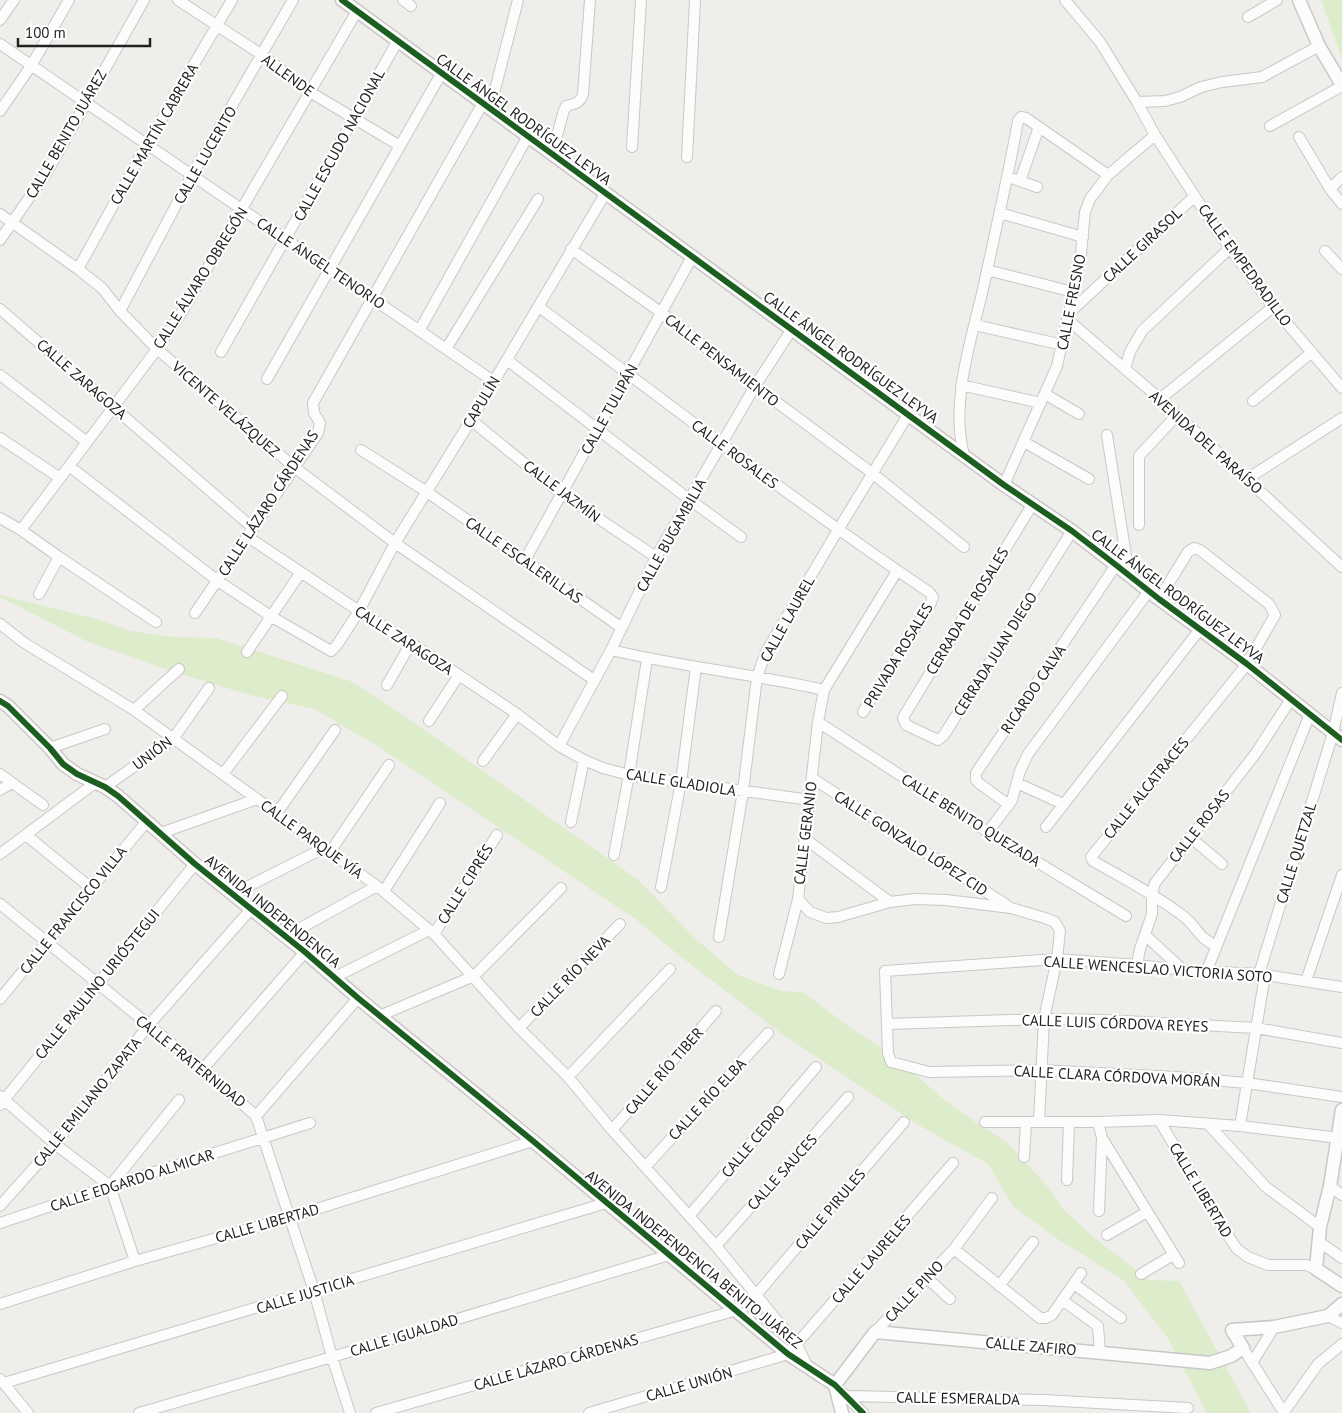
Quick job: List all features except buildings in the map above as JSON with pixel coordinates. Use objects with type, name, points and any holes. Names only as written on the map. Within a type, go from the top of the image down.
[{"type":"street","points":[[0,20],[14,0]]},
{"type":"street","points":[[0,111],[31,66],[69,0]]},
{"type":"street","name":"CALLE BENITO JUÁREZ","points":[[0,240],[47,172],[144,0]]},
{"type":"street","name":"ALLENDE","points":[[178,0],[262,55],[310,92],[400,146]]},
{"type":"street","name":"CALLE MARTÍN CABRERA","points":[[78,269],[147,144],[232,0]]},
{"type":"street","name":"CALLE LUCERITO","points":[[120,311],[192,175],[293,0]]},
{"type":"street","name":"CALLE ÁNGEL RODRÍGUEZ LEYVA","points":[[342,0],[1004,485],[1072,531],[1159,599],[1201,628],[1337,736]]},
{"type":"street","name":"CALLE LÁZARO CÁRDENAS","points":[[195,612],[318,433],[320,423],[314,413],[313,403],[372,298],[486,106],[518,0]]},
{"type":"street","points":[[552,154],[566,106],[575,104],[581,99],[583,94],[590,0]]},
{"type":"street","points":[[632,147],[641,0]]},
{"type":"street","points":[[687,157],[695,0]]},
{"type":"street","name":"CALLE EMPEDRADILLO","points":[[1065,0],[1100,42],[1155,135],[1214,226],[1273,307],[1342,388]]},
{"type":"street","points":[[1248,17],[1277,0]]},
{"type":"street","points":[[1270,126],[1342,86],[1319,46],[1299,0]]},
{"type":"street","name":"CALLE ÁLVARO OBREGÓN","points":[[21,530],[157,349],[180,315],[356,11]]},
{"type":"street","name":"CALLE ESCUDO NACIONAL","points":[[221,352],[397,42]]},
{"type":"street","name":"CALLE ÁNGEL TENORIO","points":[[0,44],[493,381]]},
{"type":"street","points":[[1137,102],[1165,101],[1201,87],[1222,82],[1262,77],[1319,46]]},
{"type":"street","points":[[267,380],[442,74]]},
{"type":"street","points":[[964,454],[960,439],[961,386],[1008,177],[1018,121],[1021,118],[1026,118],[1108,175]]},
{"type":"street","points":[[1020,181],[1039,127]]},
{"type":"street","name":"CALLE FRESNO","points":[[1004,485],[1057,366],[1080,263],[1084,212],[1090,199],[1108,175],[1155,135]]},
{"type":"street","points":[[419,331],[528,136]]},
{"type":"street","points":[[1299,137],[1330,189],[1342,204]]},
{"type":"street","points":[[1008,177],[1037,187]]},
{"type":"street","points":[[1330,189],[1342,177]]},
{"type":"street","name":"CAPULÍN","points":[[272,617],[331,651],[337,645],[359,611],[396,543],[605,194]]},
{"type":"street","name":"CALLE GIRASOL","points":[[1067,317],[1194,196]]},
{"type":"street","points":[[446,349],[538,199]]},
{"type":"street","points":[[1000,213],[1083,237]]},
{"type":"street","name":"VICENTE VELÁZQUEZ","points":[[0,214],[102,288],[120,311],[157,349],[294,467],[396,543]]},
{"type":"street","points":[[1125,369],[1130,352],[1142,331],[1230,248]]},
{"type":"street","name":"CALLE PENSAMIENTO","points":[[571,249],[662,313],[755,386],[872,473],[964,547]]},
{"type":"street","points":[[1325,251],[1342,269]]},
{"type":"street","name":"CALLE TULIPÁN","points":[[525,560],[692,257]]},
{"type":"street","points":[[987,270],[1074,292]]},
{"type":"street","name":"CALLE ROSALES","points":[[538,307],[722,445],[838,530],[929,592],[933,597]]},
{"type":"street","points":[[1160,399],[1273,307]]},
{"type":"street","name":"CALLE ZARAGOZA","points":[[0,309],[114,406],[251,533],[301,572],[517,714],[559,746]]},
{"type":"street","name":"AVENIDA DEL PARAÍSO","points":[[1067,317],[1160,399],[1342,567]]},
{"type":"street","points":[[975,325],[1063,345]]},
{"type":"street","name":"CALLE BUGAMBILIA","points":[[559,746],[612,650],[656,557],[755,386],[792,329]]},
{"type":"street","points":[[1253,401],[1312,352]]},
{"type":"street","points":[[507,360],[741,537]]},
{"type":"street","points":[[0,375],[87,442]]},
{"type":"street","points":[[961,386],[1043,399],[1079,414]]},
{"type":"street","name":"CALLE LAUREL","points":[[719,936],[758,677],[766,652],[908,414]]},
{"type":"street","points":[[1139,525],[1139,456],[1177,415]]},
{"type":"street","points":[[1246,479],[1342,418]]},
{"type":"street","name":"CALLE JAZMÍN","points":[[471,420],[562,494],[656,557]]},
{"type":"street","points":[[1107,435],[1129,575]]},
{"type":"street","points":[[0,438],[60,478]]},
{"type":"street","points":[[1024,442],[1089,479]]},
{"type":"street","name":"CALLE ESCALERILLAS","points":[[361,450],[427,492],[622,628]]},
{"type":"street","points":[[69,466],[218,581],[272,617]]},
{"type":"street","name":"CERRADA DE ROSALES","points":[[903,718],[1032,504]]},
{"type":"street","points":[[0,518],[21,530],[156,622]]},
{"type":"street","name":"CERRADA JUAN DIEGO","points":[[903,718],[906,724],[932,738],[938,740],[944,735],[1072,531]]},
{"type":"street","points":[[396,543],[594,680]]},
{"type":"street","points":[[1159,599],[1188,552],[1194,548],[1200,550],[1269,604],[1275,615],[1247,664]]},
{"type":"street","points":[[39,594],[59,557]]},
{"type":"street","name":"RICARDO CALVA","points":[[1009,805],[980,784],[976,780],[976,773],[1116,565]]},
{"type":"street","points":[[612,650],[647,659],[824,690],[897,571]]},
{"type":"street","points":[[247,652],[301,572]]},
{"type":"street","points":[[988,832],[1012,800],[1020,771],[1028,754],[1149,590]]},
{"type":"street","name":"PRIVADA ROSALES","points":[[863,712],[930,606],[933,597]]},
{"type":"street","name":"CALLE PARQUE VÍA","points":[[0,624],[23,642],[134,710],[380,889],[432,932],[474,976],[519,1028],[587,1098],[612,1130],[716,1246],[797,1345],[807,1366]]},
{"type":"street","points":[[1046,827],[1201,628]]},
{"type":"street","points":[[387,685],[411,643]]},
{"type":"street","points":[[614,855],[629,775],[647,659]]},
{"type":"street","name":"CALLE ALCATRACES","points":[[1152,893],[1093,861],[1091,857],[1247,664]]},
{"type":"street","points":[[661,887],[680,782],[696,667]]},
{"type":"street","points":[[134,710],[178,669]]},
{"type":"street","points":[[429,722],[459,676]]},
{"type":"street","name":"UNIÓN","points":[[100,785],[173,739],[209,688]]},
{"type":"street","name":"CALLE GERANIO","points":[[779,974],[798,899],[818,722],[824,690]]},
{"type":"street","points":[[0,693],[4,703]]},
{"type":"street","name":"CALLE QUETZAL","points":[[1240,1126],[1256,1028],[1262,974],[1337,736],[1342,693]]},
{"type":"street","points":[[222,774],[282,696]]},
{"type":"street","name":"CALLE ROSAS","points":[[1137,964],[1152,914],[1152,893],[1155,883],[1256,753],[1291,699]]},
{"type":"street","name":"AVENIDA INDEPENDENCIA","points":[[4,703],[50,748],[63,764],[77,774],[100,785],[147,821],[195,864],[252,908],[358,998],[533,1141]]},
{"type":"street","points":[[483,761],[517,714]]},
{"type":"street","points":[[1207,970],[1310,714]]},
{"type":"street","name":"CALLE BENITO QUEZADA","points":[[818,722],[988,832],[1126,916]]},
{"type":"street","points":[[50,748],[105,729]]},
{"type":"street","points":[[277,813],[335,730]]},
{"type":"street","name":"CALLE GLADIOLA","points":[[559,746],[603,768],[629,775],[810,800]]},
{"type":"street","points":[[571,822],[584,760]]},
{"type":"street","points":[[233,894],[327,850],[389,765]]},
{"type":"street","points":[[0,774],[43,805]]},
{"type":"street","name":"CALLE GONZALO LÓPEZ CID","points":[[812,778],[1011,908]]},
{"type":"street","points":[[0,790],[12,783]]},
{"type":"street","points":[[1017,783],[1064,804]]},
{"type":"street","points":[[0,854],[100,785]]},
{"type":"street","points":[[161,834],[257,799]]},
{"type":"street","points":[[286,936],[380,889],[440,803]]},
{"type":"street","name":"CALLE FRANCISCO VILLA","points":[[0,999],[147,821]]},
{"type":"street","points":[[26,835],[91,888]]},
{"type":"street","name":"CALLE CIPRÉS","points":[[334,977],[432,932],[496,835]]},
{"type":"street","points":[[1190,836],[1222,864]]},
{"type":"street","points":[[804,838],[890,902]]},
{"type":"street","name":"CALLE PAULINO URIÓSTEGUI","points":[[1,1100],[195,864]]},
{"type":"street","points":[[1306,981],[1342,875]]},
{"type":"street","points":[[380,1016],[474,976],[561,888]]},
{"type":"street","points":[[1152,893],[1190,921],[1199,935],[1216,946]]},
{"type":"street","points":[[798,899],[810,912],[826,918],[838,917],[890,902],[915,899],[946,900],[1011,908],[1055,922],[1060,931],[1057,959],[1044,1019],[1039,1122]]},
{"type":"street","name":"CALLE FRATERNIDAD","points":[[0,904],[203,1069],[256,1116],[291,1217],[350,1413]]},
{"type":"street","name":"CALLE EMILIANO ZAPATA","points":[[0,1206],[55,1144],[148,1026],[252,908]]},
{"type":"street","name":"CALLE RÍO NEVA","points":[[519,1028],[620,924]]},
{"type":"street","points":[[1145,935],[1183,970]]},
{"type":"street","points":[[203,1069],[305,952]]},
{"type":"street","name":"CALLE WENCESLAO VICTORIA SOTO","points":[[891,1062],[888,1053],[885,971],[1057,959],[1137,964],[1183,970],[1262,974],[1342,987]]},
{"type":"street","points":[[568,1077],[670,969]]},
{"type":"street","points":[[256,1116],[358,998]]},
{"type":"street","name":"CALLE RÍO TIBER","points":[[612,1130],[716,1012]]},
{"type":"street","name":"CALLE LUIS CÓRDOVA REYES","points":[[887,1024],[1044,1019],[1256,1028],[1342,1044]]},
{"type":"street","name":"CALLE RÍO ELBA","points":[[646,1166],[768,1033]]},
{"type":"street","name":"CALLE CLARA CÓRDOVA MORÁN","points":[[891,1062],[929,1072],[1041,1070],[1247,1083],[1342,1097]]},
{"type":"street","name":"CALLE CEDRO","points":[[689,1216],[816,1066]]},
{"type":"street","name":"CALLE SAUCES","points":[[716,1246],[848,1097]]},
{"type":"street","points":[[1,1100],[110,1186],[135,1261]]},
{"type":"street","points":[[110,1186],[179,1100]]},
{"type":"street","points":[[1342,1110],[1340,1140],[1320,1227],[1316,1270],[1342,1286]]},
{"type":"street","points":[[985,1122],[1159,1120],[1240,1126],[1340,1140]]},
{"type":"street","name":"CALLE LIBERTAD","points":[[1159,1120],[1237,1249],[1248,1257],[1268,1265],[1306,1265],[1316,1270]]},
{"type":"street","name":"CALLE PIRULES","points":[[756,1295],[904,1122]]},
{"type":"street","points":[[1024,1157],[1026,1122]]},
{"type":"street","points":[[1068,1180],[1069,1122]]},
{"type":"street","points":[[1098,1122],[1102,1138],[1099,1211]]},
{"type":"street","name":"CALLE EDGARDO ALMICAR","points":[[0,1223],[310,1123]]},
{"type":"street","points":[[1208,1124],[1266,1187],[1320,1227]]},
{"type":"street","points":[[1102,1138],[1176,1259],[1141,1274]]},
{"type":"street","name":"AVENIDA INDEPENDENCIA BENITO JUÁREZ","points":[[533,1141],[788,1354],[835,1385],[862,1413]]},
{"type":"street","name":"CALLE LIBERTAD","points":[[0,1304],[135,1261],[291,1217],[533,1141]]},
{"type":"street","name":"CALLE LAURELES","points":[[788,1354],[953,1163]]},
{"type":"street","points":[[1330,1186],[1342,1195]]},
{"type":"street","name":"CALLE PINO","points":[[835,1385],[875,1332],[954,1248],[992,1198]]},
{"type":"street","name":"CALLE JUSTICIA","points":[[2,1381],[314,1291],[606,1203]]},
{"type":"street","points":[[1107,1235],[1147,1212]]},
{"type":"street","points":[[1318,1241],[1342,1258]]},
{"type":"street","points":[[999,1286],[1033,1242]]},
{"type":"street","points":[[954,1248],[1040,1318],[1052,1315],[1081,1273]]},
{"type":"street","name":"CALLE IGUALDAD","points":[[139,1413],[669,1255]]},
{"type":"street","points":[[927,1278],[950,1299]]},
{"type":"street","points":[[1074,1284],[1120,1318]]},
{"type":"street","points":[[1062,1300],[1098,1326],[1100,1352]]},
{"type":"street","points":[[1342,1304],[1328,1316],[1274,1327],[1232,1330],[1284,1412],[1318,1364],[1342,1344]]},
{"type":"street","name":"CALLE LÁZARO CÁRDENAS","points":[[376,1413],[736,1310]]},
{"type":"street","points":[[1328,1316],[1342,1323]]},
{"type":"street","points":[[1252,1363],[1274,1327]]},
{"type":"street","name":"CALLE ZAFIRO","points":[[875,1332],[1210,1363],[1231,1356],[1243,1348]]},
{"type":"street","name":"CALLE UNIÓN","points":[[589,1413],[788,1354]]},
{"type":"street","points":[[2,1381],[28,1413]]},
{"type":"street","points":[[835,1385],[842,1413]]},
{"type":"street","name":"CALLE ESMERALDA","points":[[847,1396],[1042,1400],[1188,1408]]},
{"type":"green space","points":[[1321,0],[1342,0],[1342,59]]},
{"type":"green space","points":[[0,595],[97,619],[131,631],[174,637],[216,638],[353,682],[637,879],[697,940],[738,975],[781,991],[803,992],[848,1026],[897,1058],[942,1098],[1008,1143],[1048,1187],[1064,1210],[1096,1239],[1149,1280],[1179,1281],[1251,1413],[1207,1413],[1167,1337],[1123,1280],[1053,1236],[1013,1206],[988,1164],[920,1126],[782,1034],[681,957],[635,919],[376,745],[314,709],[250,695],[177,673],[86,641],[0,597]]},
{"type":"cycle path","points":[[342,0],[1004,485],[1072,531],[1247,664],[1342,740]]},
{"type":"cycle path","points":[[0,701],[8,706],[50,748],[63,764],[77,774],[105,787],[118,796],[195,864],[305,952],[788,1354],[835,1385],[863,1413]]}]
